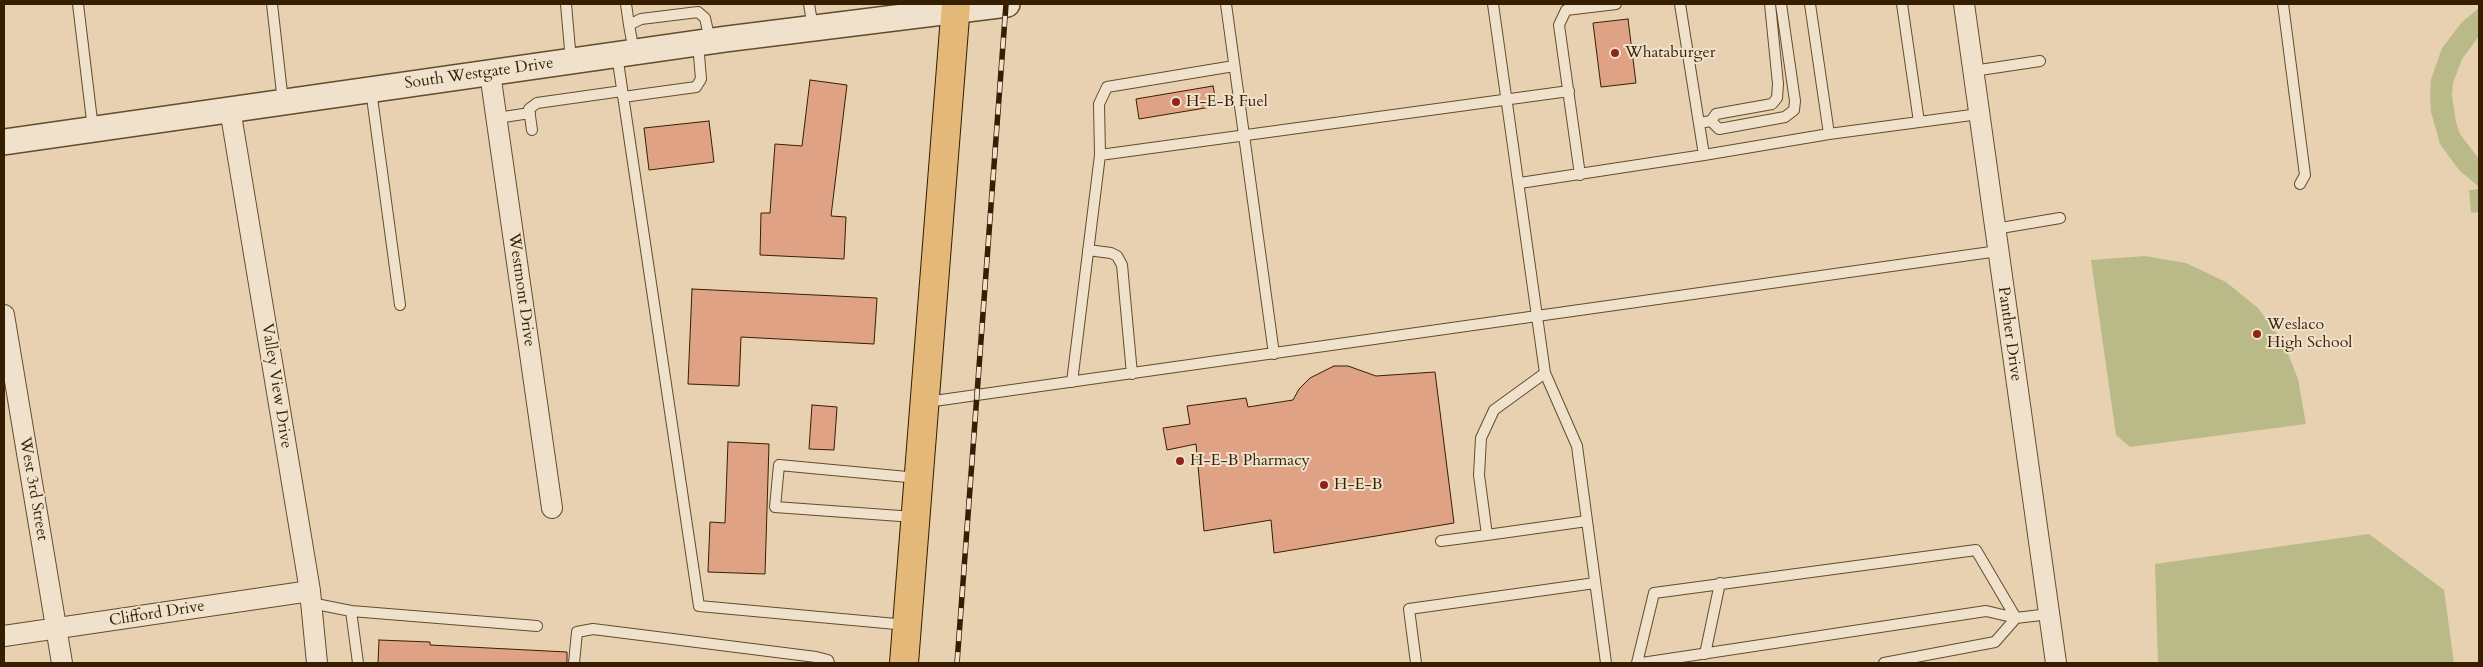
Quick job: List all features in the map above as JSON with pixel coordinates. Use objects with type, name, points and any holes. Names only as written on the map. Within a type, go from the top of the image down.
[{"type":"main road","points":[[904,663],[956,6]]},
{"type":"street","name":"South Westgate Drive","points":[[4,142],[490,72],[813,28],[956,6],[1007,4]]},
{"type":"street","name":"Panther Drive","points":[[1964,4],[2056,663]]},
{"type":"street","name":"Westmont Drive","points":[[490,72],[552,508]]},
{"type":"street","name":"Valley View Drive","points":[[230,110],[310,597],[317,663]]},
{"type":"street","name":"West 3rd Street","points":[[4,315],[62,663]]},
{"type":"street","name":"Clifford Drive","points":[[4,636],[310,597]]},
{"type":"lane","points":[[78,4],[93,129]]},
{"type":"lane","points":[[272,4],[283,102]]},
{"type":"lane","points":[[566,4],[571,61]]},
{"type":"lane","points":[[626,4],[629,25],[623,94],[698,606],[907,625]]},
{"type":"lane","points":[[808,4],[813,28]]},
{"type":"lane","points":[[1226,4],[1274,354]]},
{"type":"lane","points":[[1493,4],[1539,316],[1545,373],[1577,446],[1606,663]]},
{"type":"lane","points":[[1580,175],[1560,25],[1566,10],[1616,4]]},
{"type":"lane","points":[[1680,4],[1704,155]]},
{"type":"lane","points":[[1699,123],[1711,121],[1716,114],[1772,104],[1777,98],[1778,84],[1770,4]]},
{"type":"lane","points":[[1711,121],[1719,129],[1785,117],[1794,110],[1781,4]]},
{"type":"lane","points":[[1810,4],[1829,134]]},
{"type":"lane","points":[[1902,4],[1919,122]]},
{"type":"lane","points":[[2282,4],[2305,175],[2300,184]]},
{"type":"lane","points":[[532,130],[529,108],[537,102],[696,87],[701,79],[705,18],[698,12],[641,19],[629,25]]},
{"type":"lane","points":[[1973,71],[2040,61]]},
{"type":"lane","points":[[1072,382],[1100,155],[1099,104],[1106,87],[1234,66]]},
{"type":"lane","points":[[371,89],[400,306]]},
{"type":"lane","points":[[1100,155],[1569,91]]},
{"type":"lane","points":[[497,118],[530,113]]},
{"type":"lane","points":[[1520,183],[1829,134],[1979,114]]},
{"type":"lane","points":[[1995,228],[2060,218]]},
{"type":"lane","points":[[1088,250],[1111,253],[1117,256],[1122,265],[1132,374]]},
{"type":"lane","points":[[925,402],[1998,251]]},
{"type":"lane","points":[[1487,535],[1479,475],[1481,438],[1494,410],[1545,373]]},
{"type":"lane","points":[[916,517],[775,507],[779,465],[919,478]]},
{"type":"lane","points":[[1441,541],[1587,522]]},
{"type":"lane","points":[[1637,663],[1654,592],[1976,550],[2016,618]]},
{"type":"lane","points":[[1416,663],[1409,609],[1595,583]]},
{"type":"lane","points":[[1705,654],[1720,583]]},
{"type":"lane","points":[[310,597],[351,611],[537,626]]},
{"type":"lane","points":[[351,611],[358,663]]},
{"type":"lane","points":[[1642,663],[1986,611],[2016,618],[2049,614]]},
{"type":"lane","points":[[1884,663],[1995,642],[2016,618]]},
{"type":"lane","points":[[574,663],[577,632],[593,629],[816,657],[828,660],[829,663]]},
{"type":"green space","points":[[2479,8],[2479,36],[2462,59],[2453,83],[2452,96],[2460,134],[2479,159],[2479,187],[2459,170],[2440,144],[2431,112],[2430,96],[2431,79],[2442,48],[2462,22]]},
{"type":"green space","points":[[2479,189],[2479,212],[2471,213],[2469,190]]},
{"type":"green space","points":[[2145,256],[2186,263],[2226,282],[2258,308],[2284,343],[2298,379],[2306,424],[2130,447],[2116,435],[2091,260]]},
{"type":"green space","points":[[2369,534],[2444,590],[2454,663],[2158,663],[2155,564]]},
{"type":"building","name":"Whataburger","points":[[1628,19],[1636,83],[1601,87],[1593,23]]},
{"type":"building","points":[[810,80],[847,85],[831,216],[846,217],[844,259],[760,255],[761,213],[770,213],[775,144],[802,146]]},
{"type":"building","name":"H-E-B Fuel","points":[[1213,86],[1217,106],[1139,119],[1136,99]]},
{"type":"building","points":[[709,121],[714,162],[649,170],[644,128]]},
{"type":"building","points":[[692,289],[877,298],[874,344],[741,337],[739,386],[688,384]]},
{"type":"building","name":"H-E-B","points":[[1334,366],[1348,366],[1376,376],[1435,372],[1454,523],[1274,553],[1271,520],[1204,531],[1196,444],[1167,450],[1163,428],[1190,424],[1187,406],[1246,398],[1248,407],[1293,400],[1299,389],[1310,378]]},
{"type":"building","points":[[812,405],[837,407],[834,450],[809,449]]},
{"type":"building","points":[[728,442],[769,444],[765,574],[708,572],[710,522],[725,523]]},
{"type":"building","points":[[379,640],[430,642],[430,645],[567,652],[567,663],[378,663]]},
{"type":"railway","points":[[957,663],[1006,4]]},
{"type":"place","name":"Whataburger","points":[[1615,53]]},
{"type":"place","name":"H-E-B Fuel","points":[[1176,102]]},
{"type":"place","name":"Weslaco High School","points":[[2257,334]]},
{"type":"place","name":"H-E-B Pharmacy","points":[[1180,461]]},
{"type":"place","name":"H-E-B","points":[[1324,485]]}]
